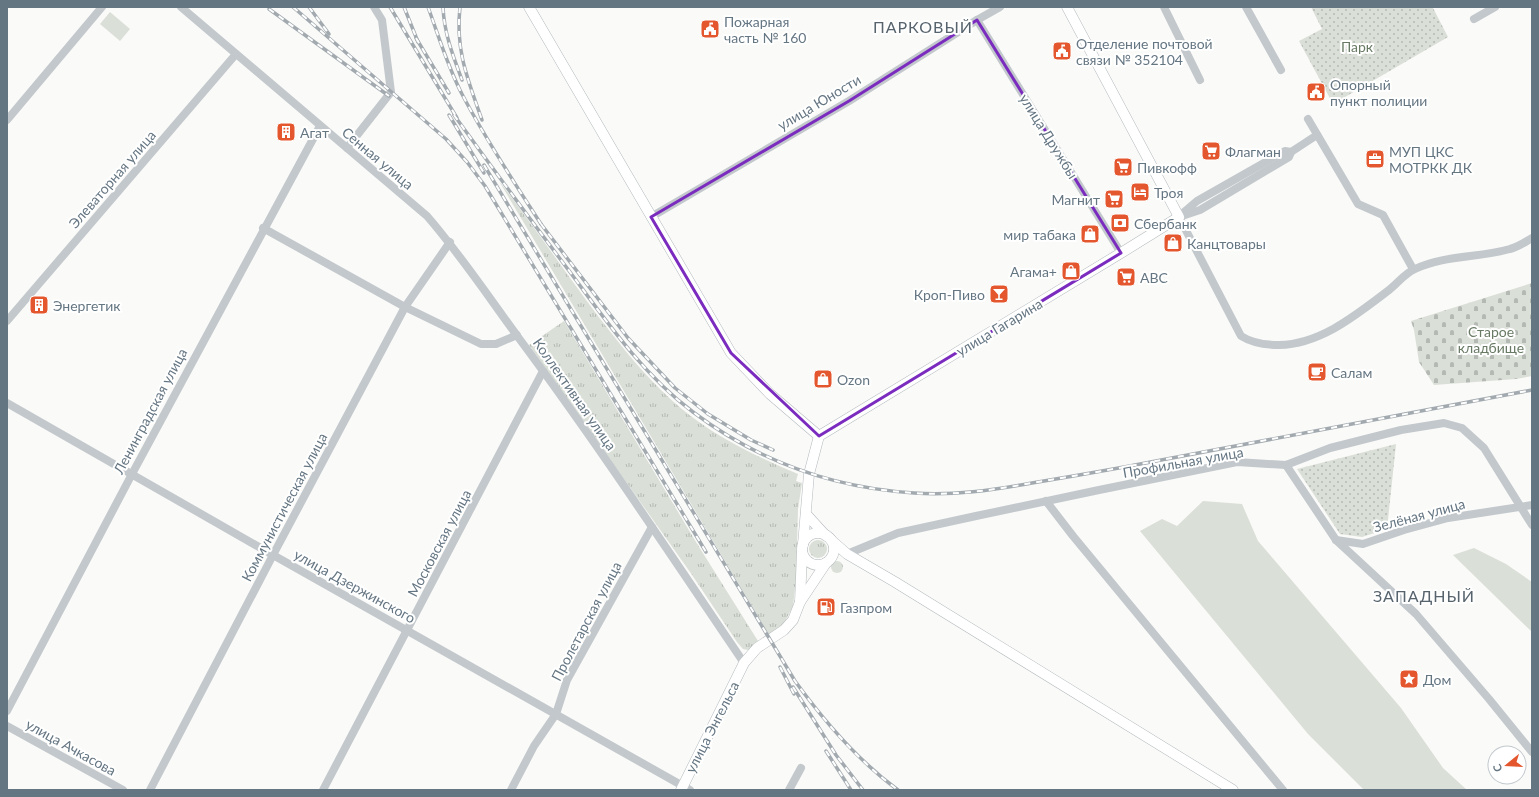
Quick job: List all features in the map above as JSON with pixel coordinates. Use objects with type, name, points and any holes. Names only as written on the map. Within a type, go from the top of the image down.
[{"type":"main road","points":[[529,7],[731,353],[770,394],[819,436],[808,474],[806,514],[802,548],[800,602]]},
{"type":"main road","points":[[1067,7],[1179,217]]},
{"type":"main road","name":"улица Гагарина","points":[[819,436],[1179,217]]},
{"type":"main road","points":[[806,514],[847,554],[1233,790]]},
{"type":"main road","points":[[800,602],[828,561],[834,549],[829,538],[820,534],[813,534],[806,538],[802,548],[804,557],[809,563],[818,565],[828,561],[847,554]]},
{"type":"main road","name":"улица Энгельса","points":[[684,789],[744,663],[757,648],[784,630],[793,620],[800,602]]},
{"type":"street","points":[[7,120],[102,7]]},
{"type":"street","name":"Сенная улица","points":[[181,7],[427,216],[450,242],[517,335]]},
{"type":"street","points":[[347,148],[391,92],[382,20],[374,7]]},
{"type":"street","name":"улица Юности","points":[[651,217],[849,101],[1000,7]]},
{"type":"street","points":[[1164,7],[1200,80]]},
{"type":"street","points":[[1246,7],[1281,70]]},
{"type":"street","points":[[1474,19],[1495,7]]},
{"type":"street","name":"улица Дружбы","points":[[977,20],[1121,253]]},
{"type":"street","name":"Элеваторная улица","points":[[7,321],[236,54]]},
{"type":"street","points":[[1308,119],[1358,204],[1382,215],[1413,269]]},
{"type":"street","name":"Ленинградская улица","points":[[7,711],[263,228],[320,126]]},
{"type":"street","name":"улица Гагарина","points":[[1179,217],[1197,201],[1285,151],[1291,152],[1317,135]]},
{"type":"street","points":[[1179,217],[1241,336],[1248,340],[1267,345],[1289,345],[1310,340],[1337,327],[1364,309],[1413,269],[1445,260],[1511,249],[1532,238]]},
{"type":"street","name":"Коллективная улица","points":[[263,228],[405,307],[481,344],[496,344],[517,335],[652,527],[744,663]]},
{"type":"street","name":"Коммунистическая улица","points":[[150,790],[405,307],[450,242]]},
{"type":"street","name":"Московская улица","points":[[323,790],[408,631],[543,371]]},
{"type":"street","name":"улица Дзержинского","points":[[7,403],[556,714],[684,789]]},
{"type":"street","name":"Профильная улица","points":[[847,554],[898,533],[1238,462],[1286,465],[1330,448],[1400,430],[1444,423],[1462,428],[1484,448],[1521,507]]},
{"type":"street","points":[[1286,465],[1336,540],[1416,614],[1532,752]]},
{"type":"street","points":[[1046,501],[1073,536],[1283,790]]},
{"type":"street","name":"Зелёная улица","points":[[1336,540],[1363,544],[1404,530],[1448,518],[1532,505]]},
{"type":"street","points":[[1521,507],[1532,525]]},
{"type":"street","name":"Пролетарская улица","points":[[511,790],[534,746],[556,714],[567,680],[652,527]]},
{"type":"street","name":"улица Ачкасова","points":[[7,726],[123,790]]},
{"type":"street","points":[[789,790],[801,768]]},
{"type":"highlighted area","points":[[977,20],[1121,253],[819,436],[731,353],[651,217],[849,101]]},
{"type":"green space","name":"Парк","points":[[1311,7],[1434,7],[1433,8],[1448,37],[1333,104],[1299,41],[1322,29]]},
{"type":"green space","points":[[110,12],[130,29],[120,41],[100,24]]},
{"type":"green space","points":[[499,181],[601,320],[633,360],[661,390],[692,417],[717,434],[756,455],[798,474],[796,481],[802,483],[798,509],[796,580],[793,606],[782,627],[769,635]]},
{"type":"green space","name":"Старое кладбище","points":[[1532,283],[1532,376],[1516,379],[1434,385],[1419,362],[1414,330],[1411,321]]},
{"type":"green space","points":[[564,321],[696,542],[758,641],[748,650],[743,649],[737,642],[690,572],[529,345]]},
{"type":"green space","points":[[1396,444],[1387,529],[1362,537],[1340,534],[1297,469]]},
{"type":"green space","points":[[1203,501],[1242,504],[1258,541],[1401,708],[1443,768],[1467,790],[1364,790],[1308,734],[1140,531],[1162,519],[1177,526]]},
{"type":"green space","points":[[814,540],[822,540],[827,545],[825,556],[822,558],[814,558],[809,553],[809,545]]},
{"type":"green space","points":[[1474,548],[1506,564],[1532,582],[1532,632],[1453,555]]},
{"type":"green space","points":[[835,561],[839,561],[843,567],[839,573],[835,573],[831,569],[831,565]]},
{"type":"railway","points":[[293,7],[446,139],[467,162],[485,186],[706,552]]},
{"type":"railway","points":[[309,7],[329,34]]},
{"type":"railway","points":[[390,7],[457,118]]},
{"type":"railway","points":[[404,7],[418,42]]},
{"type":"railway","points":[[428,7],[448,63],[463,96],[491,145],[541,224]]},
{"type":"railway","points":[[443,7],[447,35],[462,80]]},
{"type":"railway","points":[[460,7],[459,37],[461,51],[464,65],[482,120]]},
{"type":"railway","points":[[269,9],[389,96]]},
{"type":"railway","points":[[416,38],[449,93]]},
{"type":"railway","points":[[449,115],[484,173]]},
{"type":"railway","points":[[454,115],[614,331],[643,366],[675,398],[693,412],[744,445],[770,458],[826,478],[854,485],[914,493],[943,494],[988,490],[1125,467],[1532,390]]},
{"type":"railway","points":[[484,165],[795,681],[818,711],[855,753],[898,790]]},
{"type":"railway","points":[[541,224],[628,338],[675,388],[708,414],[751,440],[773,450]]},
{"type":"railway","points":[[780,667],[794,694]]},
{"type":"railway","points":[[793,687],[836,755],[863,790]]},
{"type":"railway","points":[[826,751],[851,790]]},
{"type":"place","name":"Пожарная часть № 160","points":[[710,29]]},
{"type":"place","name":"Отделение почтовой связи № 352104","points":[[1062,51]]},
{"type":"place","name":"Опорный пункт полиции","points":[[1316,92]]},
{"type":"place","name":"Агат","points":[[286,132]]},
{"type":"place","name":"Флагман","points":[[1211,151]]},
{"type":"place","name":"МУП ЦКС МОТРКК ДК","points":[[1375,159]]},
{"type":"place","name":"Пивкофф","points":[[1123,167]]},
{"type":"place","name":"Троя","points":[[1140,192]]},
{"type":"place","name":"Магнит","points":[[1114,199]]},
{"type":"place","name":"Сбербанк","points":[[1120,223]]},
{"type":"place","name":"мир табака","points":[[1090,234]]},
{"type":"place","name":"Канцтовары","points":[[1173,243]]},
{"type":"place","name":"Агама+","points":[[1071,271]]},
{"type":"place","name":"ABC","points":[[1126,277]]},
{"type":"place","name":"Кроп-Пиво","points":[[999,294]]},
{"type":"place","name":"Энергетик","points":[[39,305]]},
{"type":"place","name":"Салам","points":[[1317,372]]},
{"type":"place","name":"Ozon","points":[[823,379]]},
{"type":"place","name":"Газпром","points":[[826,607]]},
{"type":"place","name":"Дом","points":[[1409,679]]},
{"type":"district","name":"ПАРКОВЫЙ","points":[[923,26]]},
{"type":"district","name":"ЗАПАДНЫЙ","points":[[1424,595]]}]
